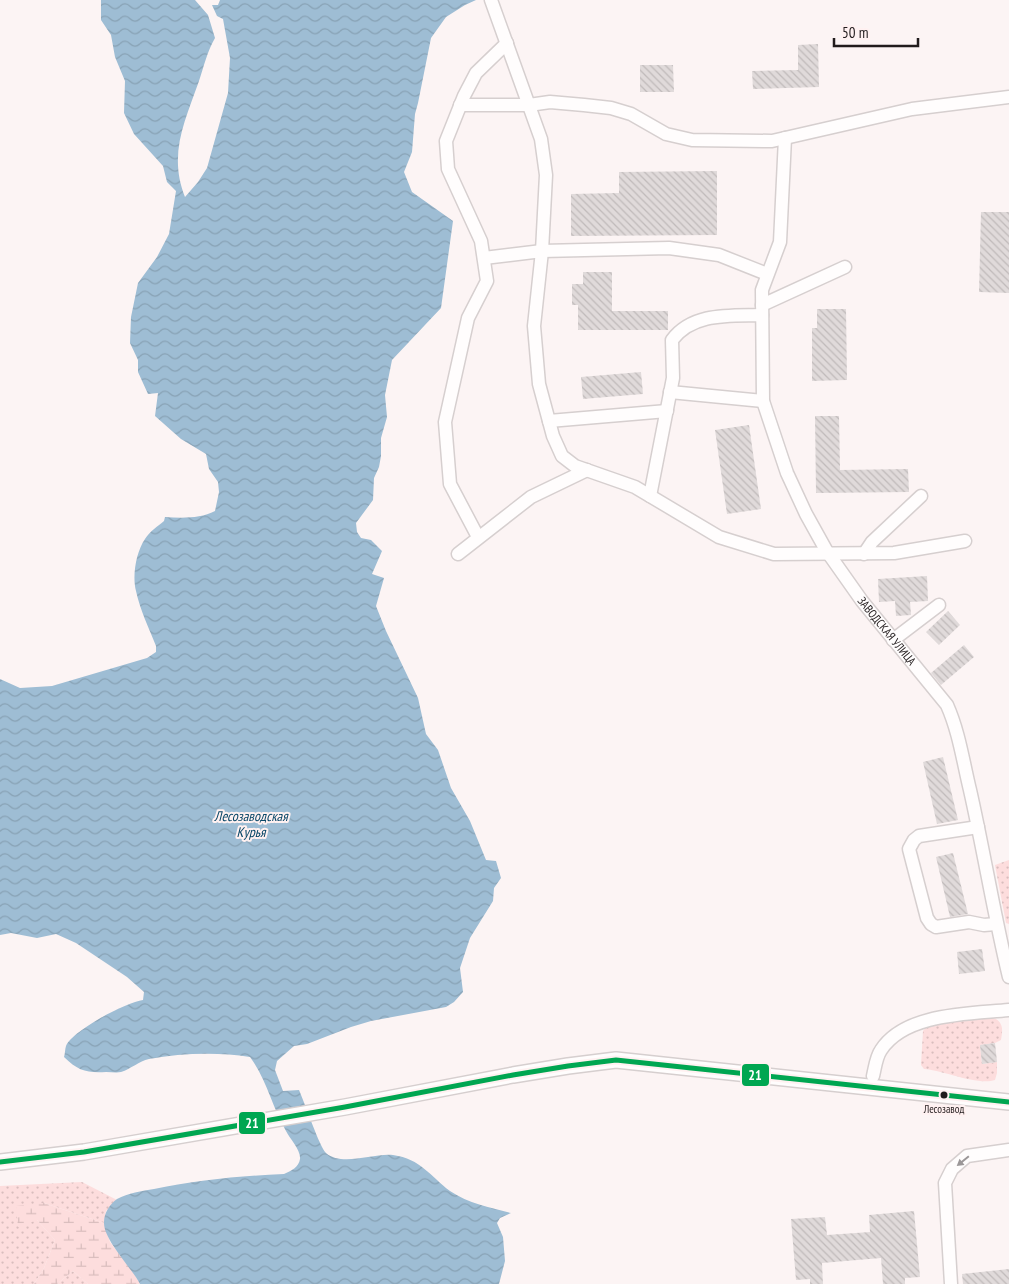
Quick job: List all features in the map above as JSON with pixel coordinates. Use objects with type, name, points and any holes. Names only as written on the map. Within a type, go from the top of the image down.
[{"type":"main road","points":[[0,1162],[84,1152],[257,1123],[513,1075],[616,1060],[1009,1102]]},
{"type":"street","points":[[491,0],[541,139],[546,174],[542,251],[534,326],[540,384],[553,436],[562,456],[575,466],[635,487],[719,537],[774,554],[894,553],[965,541]]},
{"type":"street","points":[[478,537],[450,484],[445,422],[468,318],[487,281],[481,241],[448,169],[446,141],[476,73],[507,44]]},
{"type":"street","points":[[460,106],[529,105],[550,102],[611,108],[637,118],[666,134],[692,140],[772,141],[912,109],[1009,97]]},
{"type":"street","name":"ЗАВОДСКАЯ УЛИЦА","points":[[785,138],[780,242],[762,290],[763,401],[788,473],[806,514],[828,553],[862,601],[947,705],[955,723],[978,827],[996,924],[1005,945],[1009,977]]},
{"type":"street","points":[[484,258],[542,251],[669,248],[719,254],[767,274]]},
{"type":"street","points":[[650,496],[674,378],[672,340],[677,333],[688,325],[706,317],[762,310],[846,267]]},
{"type":"street","points":[[670,392],[763,401]]},
{"type":"street","points":[[549,421],[667,411]]},
{"type":"street","points":[[458,554],[532,497],[587,470]]},
{"type":"street","points":[[864,554],[872,542],[921,496]]},
{"type":"street","points":[[893,640],[939,605]]},
{"type":"street","points":[[978,827],[919,836],[914,840],[909,849],[931,924],[936,927],[969,922],[984,925],[996,924]]},
{"type":"street","points":[[874,1076],[879,1052],[890,1038],[904,1029],[946,1016],[1009,1010]]},
{"type":"street","points":[[952,1284],[945,1183],[952,1169],[967,1156],[1009,1150]]},
{"type":"green space","points":[[1009,860],[1009,924],[1006,923],[995,865]]},
{"type":"green space","points":[[987,1016],[999,1021],[1002,1027],[1001,1040],[995,1043],[980,1045],[982,1064],[997,1062],[995,1080],[979,1081],[924,1069],[921,1065],[923,1031],[927,1026]]},
{"type":"green space","points":[[82,1182],[117,1200],[106,1211],[104,1223],[44,1203],[37,1220],[55,1240],[44,1268],[34,1284],[0,1284],[0,1186]]},
{"type":"green space","points":[[44,1203],[104,1223],[110,1242],[140,1284],[88,1284],[73,1271],[57,1284],[34,1284],[44,1268],[55,1240],[37,1220],[18,1227],[16,1206]]},
{"type":"green space","points":[[73,1271],[88,1284],[57,1284]]},
{"type":"water","name":"Лесозаводская Курья","points":[[101,0],[195,0],[208,15],[215,38],[184,124],[178,152],[180,181],[185,197],[207,168],[228,93],[230,58],[223,19],[217,16],[212,5],[218,5],[220,0],[476,0],[446,17],[431,38],[415,114],[412,152],[404,172],[412,192],[453,221],[441,308],[392,360],[385,395],[387,417],[381,438],[379,467],[374,478],[373,500],[356,523],[357,532],[361,538],[371,540],[382,551],[372,574],[384,578],[376,606],[418,698],[426,734],[438,750],[451,788],[470,821],[486,860],[496,861],[501,878],[494,888],[493,901],[470,938],[460,968],[463,992],[454,1002],[446,1007],[371,1021],[307,1044],[294,1046],[277,1061],[275,1070],[283,1091],[299,1090],[316,1134],[326,1153],[340,1159],[385,1155],[403,1157],[418,1164],[457,1195],[480,1205],[511,1213],[500,1218],[497,1223],[503,1237],[505,1261],[499,1284],[140,1284],[113,1245],[105,1229],[105,1215],[114,1201],[135,1192],[186,1183],[284,1174],[298,1164],[300,1159],[299,1152],[281,1122],[261,1075],[250,1057],[213,1054],[174,1055],[145,1060],[121,1072],[93,1072],[78,1068],[64,1057],[66,1046],[70,1040],[100,1018],[143,1000],[144,992],[127,977],[76,943],[56,934],[37,938],[11,933],[0,935],[0,679],[20,688],[52,686],[147,658],[156,652],[156,646],[140,605],[135,585],[135,571],[139,550],[147,536],[164,521],[165,517],[197,517],[215,511],[219,492],[218,482],[209,469],[206,454],[181,439],[155,416],[158,393],[148,394],[138,372],[138,360],[130,343],[131,317],[138,283],[157,257],[169,234],[176,191],[167,182],[163,166],[134,134],[124,113],[125,81],[115,57],[111,35],[101,20]]},
{"type":"building","points":[[818,44],[819,87],[753,89],[752,71],[798,70],[798,45]]},
{"type":"building","points":[[640,65],[673,65],[674,92],[640,92]]},
{"type":"building","points":[[717,171],[717,235],[571,236],[571,194],[619,193],[619,172]]},
{"type":"building","points":[[981,212],[1009,212],[1009,293],[979,292]]},
{"type":"building","points":[[583,272],[612,272],[612,311],[668,311],[668,330],[578,330],[578,305],[572,305],[572,284],[583,284]]},
{"type":"building","points":[[817,309],[846,309],[847,380],[812,381],[812,328],[817,328]]},
{"type":"building","points":[[641,372],[643,394],[583,399],[581,377]]},
{"type":"building","points":[[815,416],[839,416],[840,470],[908,469],[909,492],[816,493]]},
{"type":"building","points":[[749,425],[761,509],[727,514],[715,430]]},
{"type":"building","points":[[927,576],[928,601],[910,602],[911,615],[896,616],[895,601],[879,602],[878,579]]},
{"type":"building","points":[[948,611],[960,625],[939,645],[926,632]]},
{"type":"building","points":[[964,645],[974,657],[941,685],[931,673]]},
{"type":"building","points":[[943,757],[958,820],[937,824],[923,762]]},
{"type":"building","points":[[953,853],[968,914],[950,917],[936,857]]},
{"type":"building","points":[[982,949],[985,971],[959,974],[957,952]]},
{"type":"building","points":[[995,1043],[997,1062],[982,1064],[980,1045]]},
{"type":"building","points":[[914,1211],[920,1277],[905,1278],[905,1284],[883,1284],[881,1258],[822,1263],[823,1284],[810,1284],[810,1279],[796,1280],[791,1219],[825,1217],[827,1235],[870,1232],[869,1215]]},
{"type":"building","points":[[1009,1269],[1009,1284],[963,1284],[962,1274]]},
{"type":"transit line","name":"21","points":[[0,1162],[84,1152],[345,1107],[513,1075],[616,1060],[1009,1102]]},
{"type":"place","name":"Лесозавод","points":[[944,1095]]}]
